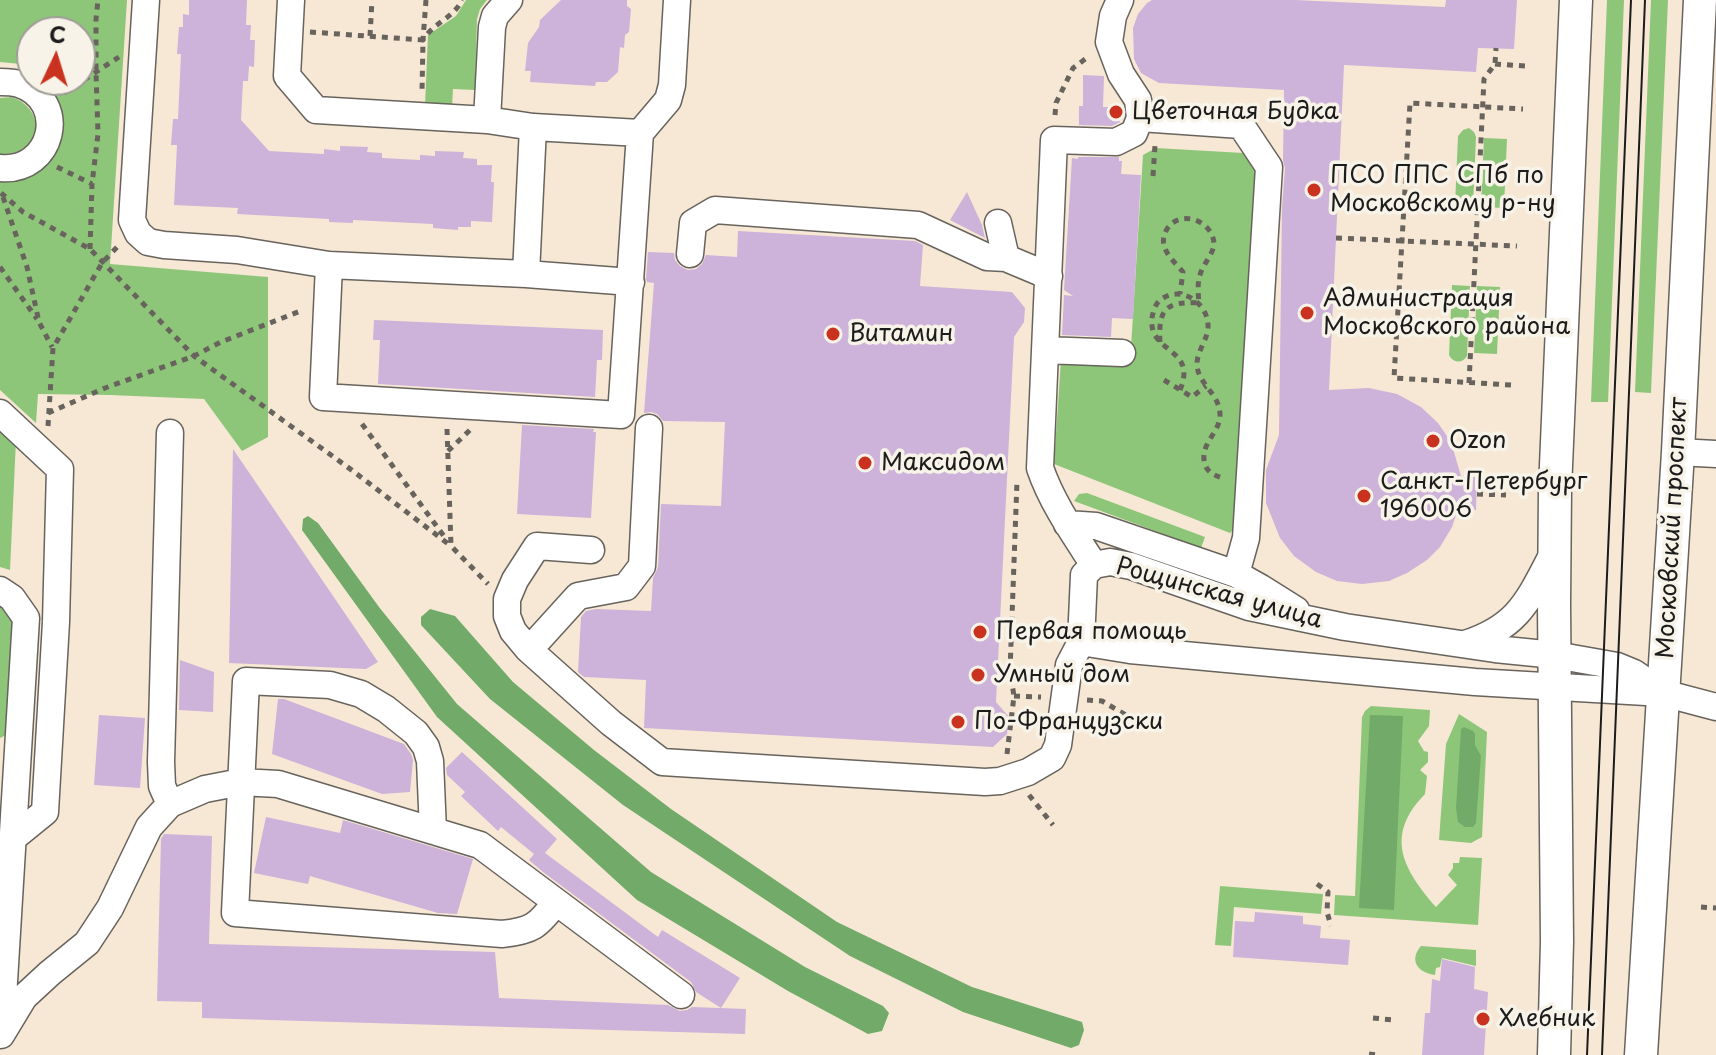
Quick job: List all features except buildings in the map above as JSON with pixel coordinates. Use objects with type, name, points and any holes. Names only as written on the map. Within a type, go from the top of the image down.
[{"type":"main road","points":[[1554,1055],[1557,914],[1555,489],[1576,0]]},
{"type":"main road","name":"Московский проспект","points":[[1641,1055],[1678,452],[1706,99],[1700,0]]},
{"type":"street","points":[[146,0],[132,220],[138,233],[148,242],[237,250],[329,265],[631,282]]},
{"type":"street","points":[[291,0],[287,76],[316,110],[640,133]]},
{"type":"street","points":[[487,120],[492,27],[495,16],[509,0]]},
{"type":"street","points":[[329,265],[323,397],[621,415],[640,133],[668,100],[672,85],[677,0]]},
{"type":"street","points":[[1094,565],[1067,524],[1040,468],[1054,140],[1116,142],[1134,133],[1140,118],[1138,100],[1121,74],[1109,42],[1113,16],[1120,0]]},
{"type":"street","points":[[0,82],[17,83],[34,91],[45,105],[50,123],[47,141],[37,156],[0,184]]},
{"type":"street","points":[[1140,118],[1241,125],[1269,167],[1246,538],[1236,574]]},
{"type":"street","points":[[526,274],[533,127]]},
{"type":"street","points":[[690,254],[693,223],[715,210],[918,225],[987,257],[1006,258],[1049,276]]},
{"type":"street","points":[[998,223],[1006,258]]},
{"type":"street","points":[[1045,350],[1122,353]]},
{"type":"street","points":[[0,413],[60,469],[56,622],[45,812],[9,821]]},
{"type":"street","points":[[528,649],[578,596],[626,587],[642,566],[649,428]]},
{"type":"street","points":[[170,433],[161,762],[162,786],[170,804]]},
{"type":"street","points":[[1678,452],[1716,454]]},
{"type":"street","points":[[1067,524],[1096,526],[1236,574],[1310,619]]},
{"type":"street","points":[[591,550],[537,546],[515,580],[507,599],[507,616],[513,631],[528,649],[611,723],[662,762],[985,782],[1018,776],[1052,758],[1058,745],[1069,665],[1081,642]]},
{"type":"street","points":[[1463,645],[1496,631],[1512,620],[1527,603],[1555,550]]},
{"type":"street","name":"Рощинская улица","points":[[1556,671],[1475,682],[1130,650],[1081,642],[1084,575],[1094,565],[1110,562],[1131,566],[1249,607],[1372,632],[1463,645],[1556,671],[1716,707]]},
{"type":"street","points":[[0,590],[12,598],[26,618],[9,821],[0,1043]]},
{"type":"street","points":[[433,831],[430,761],[426,747],[416,733],[361,694],[330,685],[246,681],[235,913],[502,934],[524,932],[542,921],[556,902]]},
{"type":"street","points":[[1,1035],[24,997],[87,943],[110,908],[149,827],[170,804],[205,789],[241,782],[278,784],[480,845],[681,995]]},
{"type":"path","points":[[370,36],[372,0]]},
{"type":"path","points":[[421,116],[426,0]]},
{"type":"path","points":[[423,40],[429,31],[459,7],[462,0]]},
{"type":"path","points":[[290,31],[423,40]]},
{"type":"path","points":[[90,249],[92,184],[98,134],[96,72],[143,41]]},
{"type":"path","points":[[1054,140],[1056,103],[1073,68],[1109,42]]},
{"type":"path","points":[[1469,383],[1484,79],[1495,64],[1496,48]]},
{"type":"path","points":[[1495,64],[1525,66]]},
{"type":"path","points":[[45,105],[59,96]]},
{"type":"path","points":[[1511,385],[1394,378],[1410,103],[1523,109]]},
{"type":"path","points":[[37,156],[92,184]]},
{"type":"path","points":[[0,184],[23,212],[90,249],[194,356],[451,546]]},
{"type":"path","points":[[0,184],[27,267],[39,322]]},
{"type":"path","points":[[1179,294],[1183,272],[1166,255],[1163,243],[1166,230],[1175,220],[1188,218],[1199,221],[1209,230],[1214,243],[1198,281],[1199,303]]},
{"type":"path","points":[[0,267],[39,322],[53,348],[102,263],[115,247],[138,233]]},
{"type":"path","points":[[1336,238],[1517,246]]},
{"type":"path","points":[[1180,390],[1185,376],[1184,367],[1179,358],[1160,343],[1151,323],[1159,301],[1179,294],[1195,298],[1205,311],[1208,324],[1197,365],[1201,381],[1218,403],[1220,416],[1204,452],[1204,462],[1212,475]]},
{"type":"path","points":[[48,413],[327,301]]},
{"type":"path","points":[[1160,343],[1160,317],[1165,309],[1174,304],[1199,303]]},
{"type":"path","points":[[1164,380],[1192,397],[1206,386]]},
{"type":"path","points":[[343,398],[451,546],[492,589],[507,599]]},
{"type":"path","points":[[446,405],[451,546]]},
{"type":"path","points":[[1007,755],[1014,696],[1010,671],[1017,474]]},
{"type":"path","points":[[1477,494],[1506,495]]},
{"type":"path","points":[[997,670],[1010,671]]},
{"type":"path","points":[[1014,696],[1042,697]]},
{"type":"path","points":[[1102,701],[1126,715]]},
{"type":"path","points":[[1317,884],[1328,892],[1327,912],[1331,926]]},
{"type":"path","points":[[1701,907],[1716,908]]},
{"type":"path","points":[[1373,1018],[1394,1020]]},
{"type":"path","points":[[1369,1054],[1378,1055]]},
{"type":"green space","points":[[0,0],[127,0],[110,264],[268,277],[268,437],[242,451],[204,399],[38,394],[36,423],[0,390],[0,176],[12,179],[57,106],[54,96],[96,96],[96,16],[16,16],[16,64],[0,62]]},
{"type":"green space","points":[[466,0],[487,0],[477,19],[475,90],[453,89],[452,107],[425,106],[428,35],[456,16]]},
{"type":"green space","points":[[1607,0],[1624,0],[1608,402],[1591,402]]},
{"type":"green space","points":[[1651,0],[1668,0],[1651,393],[1635,392]]},
{"type":"green space","points":[[12,97],[32,112],[35,131],[25,147],[0,154],[0,98]]},
{"type":"green space","points":[[1469,128],[1476,137],[1473,206],[1455,205],[1458,136]]},
{"type":"green space","points":[[1484,138],[1507,139],[1504,208],[1481,207]]},
{"type":"green space","points":[[1156,148],[1243,153],[1255,163],[1234,529],[1230,533],[1054,464],[1061,360],[1130,363],[1143,155]]},
{"type":"green space","points":[[1452,285],[1470,286],[1467,356],[1460,361],[1453,360],[1449,355]]},
{"type":"green space","points":[[1477,286],[1500,287],[1497,354],[1474,353]]},
{"type":"green space","points":[[0,426],[16,440],[10,570],[0,567]]},
{"type":"green space","points":[[1087,493],[1205,537],[1201,548],[1074,501],[1079,494]]},
{"type":"green space","points":[[308,516],[318,523],[379,607],[457,704],[651,872],[805,967],[883,1006],[889,1013],[882,1031],[868,1034],[788,991],[637,900],[437,717],[302,530],[303,519]]},
{"type":"green space","points":[[0,606],[5,608],[15,626],[6,735],[0,738]]},
{"type":"green space","points":[[430,609],[455,616],[513,682],[594,750],[671,809],[837,922],[972,987],[1082,1022],[1084,1030],[1079,1045],[1071,1048],[963,1012],[850,956],[623,805],[490,699],[421,625],[421,617]]},
{"type":"green space","points":[[1371,706],[1430,710],[1429,726],[1418,741],[1428,752],[1428,762],[1420,770],[1427,776],[1425,794],[1412,809],[1405,824],[1403,852],[1407,866],[1436,907],[1457,885],[1448,875],[1453,863],[1459,863],[1460,857],[1482,858],[1478,925],[1334,915],[1335,895],[1355,896],[1362,717]]},
{"type":"green space","points":[[1459,714],[1487,732],[1482,837],[1471,843],[1439,840],[1446,744]]},
{"type":"green space","points":[[1370,715],[1403,716],[1394,910],[1359,908]]},
{"type":"green space","points":[[1464,727],[1475,734],[1475,745],[1481,756],[1476,823],[1473,827],[1465,827],[1458,822],[1456,808],[1461,729]]},
{"type":"green space","points":[[1220,886],[1323,894],[1321,914],[1234,907],[1231,946],[1215,945]]},
{"type":"green space","points":[[1421,946],[1476,950],[1476,966],[1442,958],[1435,975],[1429,974],[1420,969],[1415,961]]},
{"type":"tram line","points":[[1587,1055],[1631,0]]},
{"type":"tram line","points":[[1602,1055],[1645,0]]},
{"type":"place","name":"Цветочная Будка","points":[[1116,112]]},
{"type":"place","name":"ПСО ППС СПб по Московскому р-ну","points":[[1314,190]]},
{"type":"place","name":"Администрация Московского района","points":[[1307,313]]},
{"type":"place","name":"Витамин","points":[[833,334]]},
{"type":"place","name":"Ozon","points":[[1433,441]]},
{"type":"place","name":"Максидом","points":[[865,463]]},
{"type":"place","name":"Санкт-Петербург 196006","points":[[1364,496]]},
{"type":"place","name":"Первая помощь","points":[[980,632]]},
{"type":"place","name":"Умный дом","points":[[978,675]]},
{"type":"place","name":"По-Французски","points":[[958,722]]},
{"type":"place","name":"Хлебник","points":[[1483,1019]]}]
